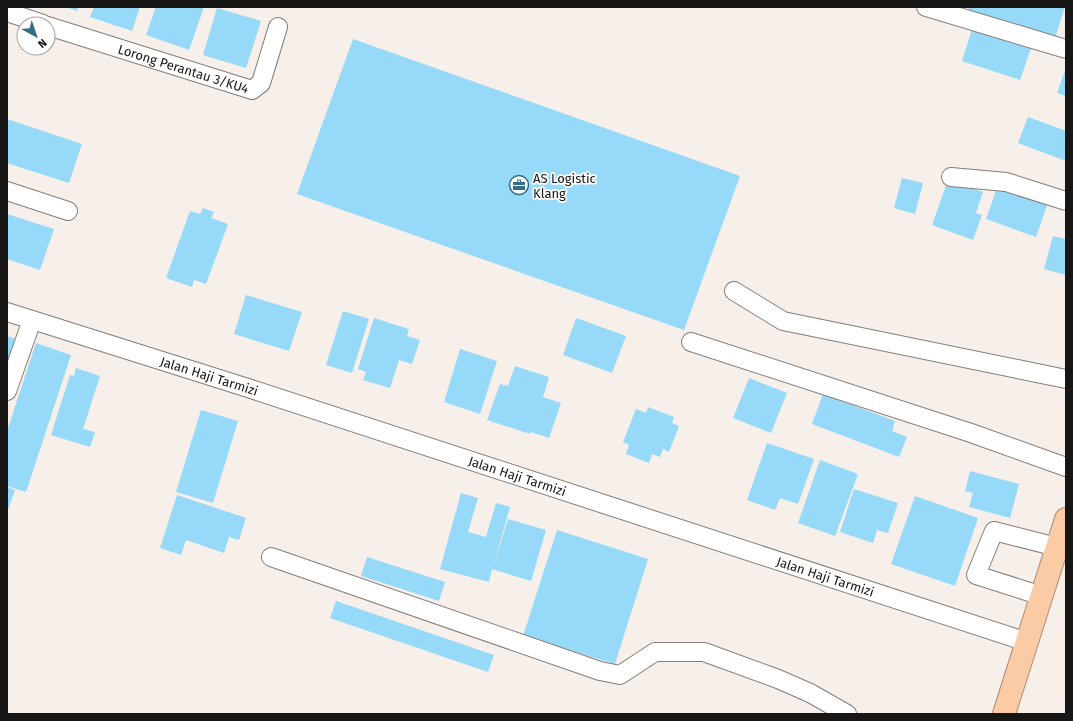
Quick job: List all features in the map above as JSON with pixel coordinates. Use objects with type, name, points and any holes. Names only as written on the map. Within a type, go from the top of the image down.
[{"type":"highway","points":[[1004,714],[1042,596],[1059,555],[1066,519]]},
{"type":"street","points":[[926,7],[1066,49]]},
{"type":"street","points":[[7,12],[19,16]]},
{"type":"street","name":"Lorong Perantau 3/KU4","points":[[56,29],[252,90],[261,83],[278,27]]},
{"type":"street","points":[[951,177],[1006,182],[1066,201]]},
{"type":"street","points":[[7,191],[68,211]]},
{"type":"street","points":[[734,291],[783,321],[1066,379]]},
{"type":"street","name":"Jalan Haji Tarmizi","points":[[7,312],[248,388],[1027,642]]},
{"type":"street","points":[[7,391],[32,320]]},
{"type":"street","points":[[691,342],[971,433],[1066,467]]},
{"type":"street","points":[[1042,596],[976,575],[994,531],[1059,555]]},
{"type":"street","points":[[271,557],[600,671],[620,675],[655,652],[704,652],[778,679],[810,693],[847,714]]},
{"type":"building","points":[[65,7],[78,7],[77,11]]},
{"type":"building","points":[[94,7],[140,7],[132,31],[90,17]]},
{"type":"building","points":[[156,7],[204,7],[189,50],[146,35]]},
{"type":"building","points":[[969,7],[1065,7],[1055,38],[968,11]]},
{"type":"building","points":[[217,8],[261,21],[246,68],[203,55]]},
{"type":"building","points":[[972,29],[1031,48],[1020,80],[962,61]]},
{"type":"building","name":"AS Logistic Klang","points":[[353,39],[740,176],[684,330],[297,194]]},
{"type":"building","points":[[1066,68],[1066,96],[1057,93]]},
{"type":"building","points":[[1028,117],[1066,131],[1066,161],[1018,143]]},
{"type":"building","points":[[7,119],[82,144],[69,183],[7,163]]},
{"type":"building","points":[[902,178],[923,183],[915,214],[894,208]]},
{"type":"building","points":[[948,180],[983,192],[976,213],[982,215],[973,240],[932,225]]},
{"type":"building","points":[[998,185],[1048,203],[1036,237],[986,219]]},
{"type":"building","points":[[203,208],[214,212],[211,218],[228,224],[206,284],[194,280],[192,287],[166,278],[190,211],[200,214]]},
{"type":"building","points":[[7,214],[54,229],[40,270],[7,259]]},
{"type":"building","points":[[1053,236],[1066,239],[1066,275],[1044,269]]},
{"type":"building","points":[[246,295],[302,312],[289,351],[234,334]]},
{"type":"building","points":[[343,311],[369,319],[352,373],[326,365]]},
{"type":"building","points":[[374,318],[409,329],[407,336],[420,340],[412,364],[399,360],[390,388],[363,380],[366,372],[358,369]]},
{"type":"building","points":[[576,318],[626,336],[612,373],[563,355]]},
{"type":"building","points":[[7,336],[19,340],[7,374]]},
{"type":"building","points":[[36,343],[71,355],[26,492],[7,486],[7,431]]},
{"type":"building","points":[[460,349],[497,361],[480,414],[444,402]]},
{"type":"building","points":[[515,366],[549,377],[543,397],[561,403],[549,438],[531,432],[530,434],[487,420],[500,384],[508,386]]},
{"type":"building","points":[[76,368],[100,376],[83,429],[95,432],[90,447],[51,435],[70,375],[74,376]]},
{"type":"building","points":[[749,378],[787,393],[771,433],[733,418]]},
{"type":"building","points":[[823,394],[895,421],[892,431],[907,437],[899,457],[812,424]]},
{"type":"building","points":[[648,407],[674,417],[672,423],[679,426],[669,452],[663,449],[660,457],[652,454],[649,463],[626,454],[629,445],[623,442],[636,409],[646,413]]},
{"type":"building","points":[[201,410],[238,421],[213,503],[176,492]]},
{"type":"building","points":[[767,443],[814,459],[798,504],[780,498],[775,510],[747,500]]},
{"type":"building","points":[[820,460],[858,474],[835,536],[798,523]]},
{"type":"building","points":[[970,471],[1019,484],[1010,518],[969,507],[973,493],[965,491]]},
{"type":"building","points":[[7,487],[15,490],[7,513]]},
{"type":"building","points":[[854,489],[898,503],[888,533],[877,530],[873,543],[840,532]]},
{"type":"building","points":[[461,493],[478,498],[468,532],[486,537],[496,503],[510,507],[493,567],[508,519],[546,530],[531,581],[492,569],[489,582],[440,569]]},
{"type":"building","points":[[177,495],[246,518],[239,540],[229,537],[224,553],[186,540],[181,555],[160,548]]},
{"type":"building","points":[[915,496],[978,518],[955,586],[891,564]]},
{"type":"building","points":[[557,530],[648,559],[615,664],[523,636]]},
{"type":"building","points":[[367,557],[445,582],[439,601],[361,576]]},
{"type":"building","points":[[336,601],[494,655],[488,672],[330,618]]},
{"type":"place","name":"AS Logistic Klang","points":[[519,185]]}]
